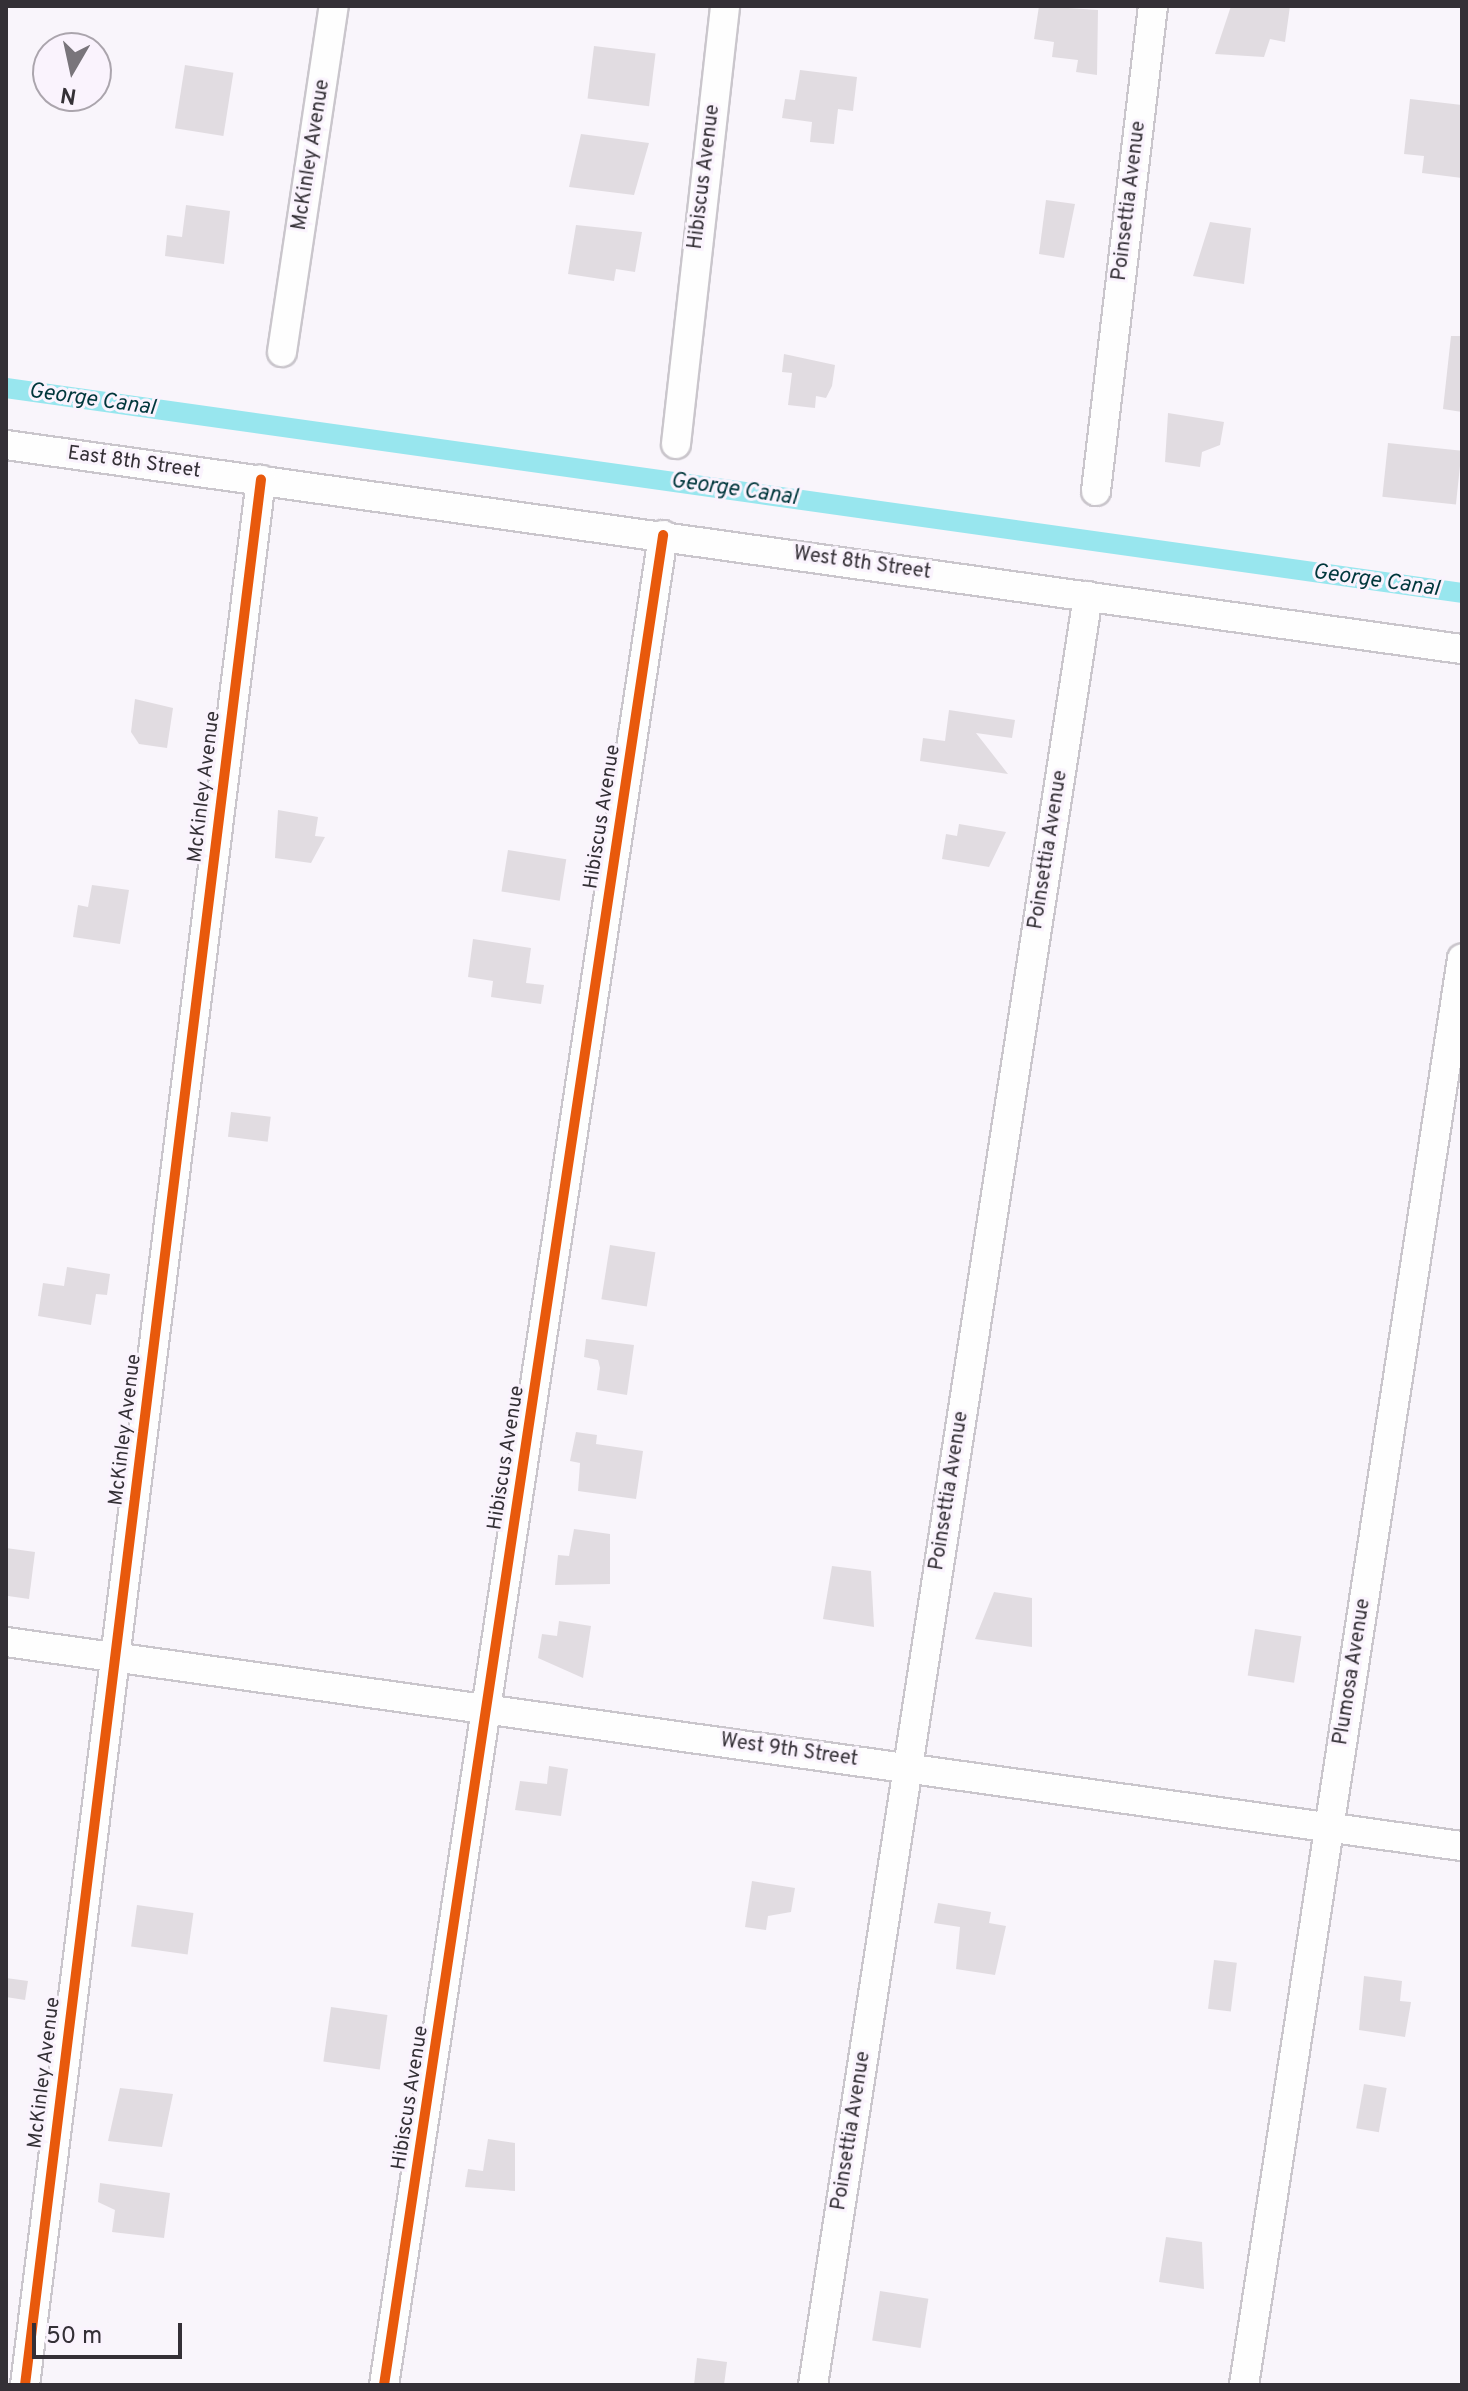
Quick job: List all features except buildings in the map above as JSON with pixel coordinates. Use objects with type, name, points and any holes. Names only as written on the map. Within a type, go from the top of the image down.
[{"type":"street","name":"McKinley Avenue","points":[[282,352],[334,6]]},
{"type":"street","name":"Hibiscus Avenue","points":[[676,444],[725,6]]},
{"type":"street","name":"Poinsettia Avenue","points":[[1096,491],[1153,6]]},
{"type":"street","name":"East 8th Street","points":[[6,445],[261,480]]},
{"type":"street","name":"McKinley Avenue","points":[[25,2385],[261,480]]},
{"type":"street","name":"West 8th Street","points":[[261,480],[1462,649]]},
{"type":"street","name":"Hibiscus Avenue","points":[[384,2385],[663,535]]},
{"type":"street","name":"Poinsettia Avenue","points":[[813,2385],[1088,596]]},
{"type":"street","name":"Plumosa Avenue","points":[[1244,2385],[1462,959]]},
{"type":"street","name":"West 9th Street","points":[[6,1642],[1462,1846]]},
{"type":"waterway","name":"George Canal","points":[[6,388],[1462,593]]},
{"type":"cycle path","points":[[25,2385],[261,480]]},
{"type":"cycle path","points":[[384,2385],[663,535]]}]
